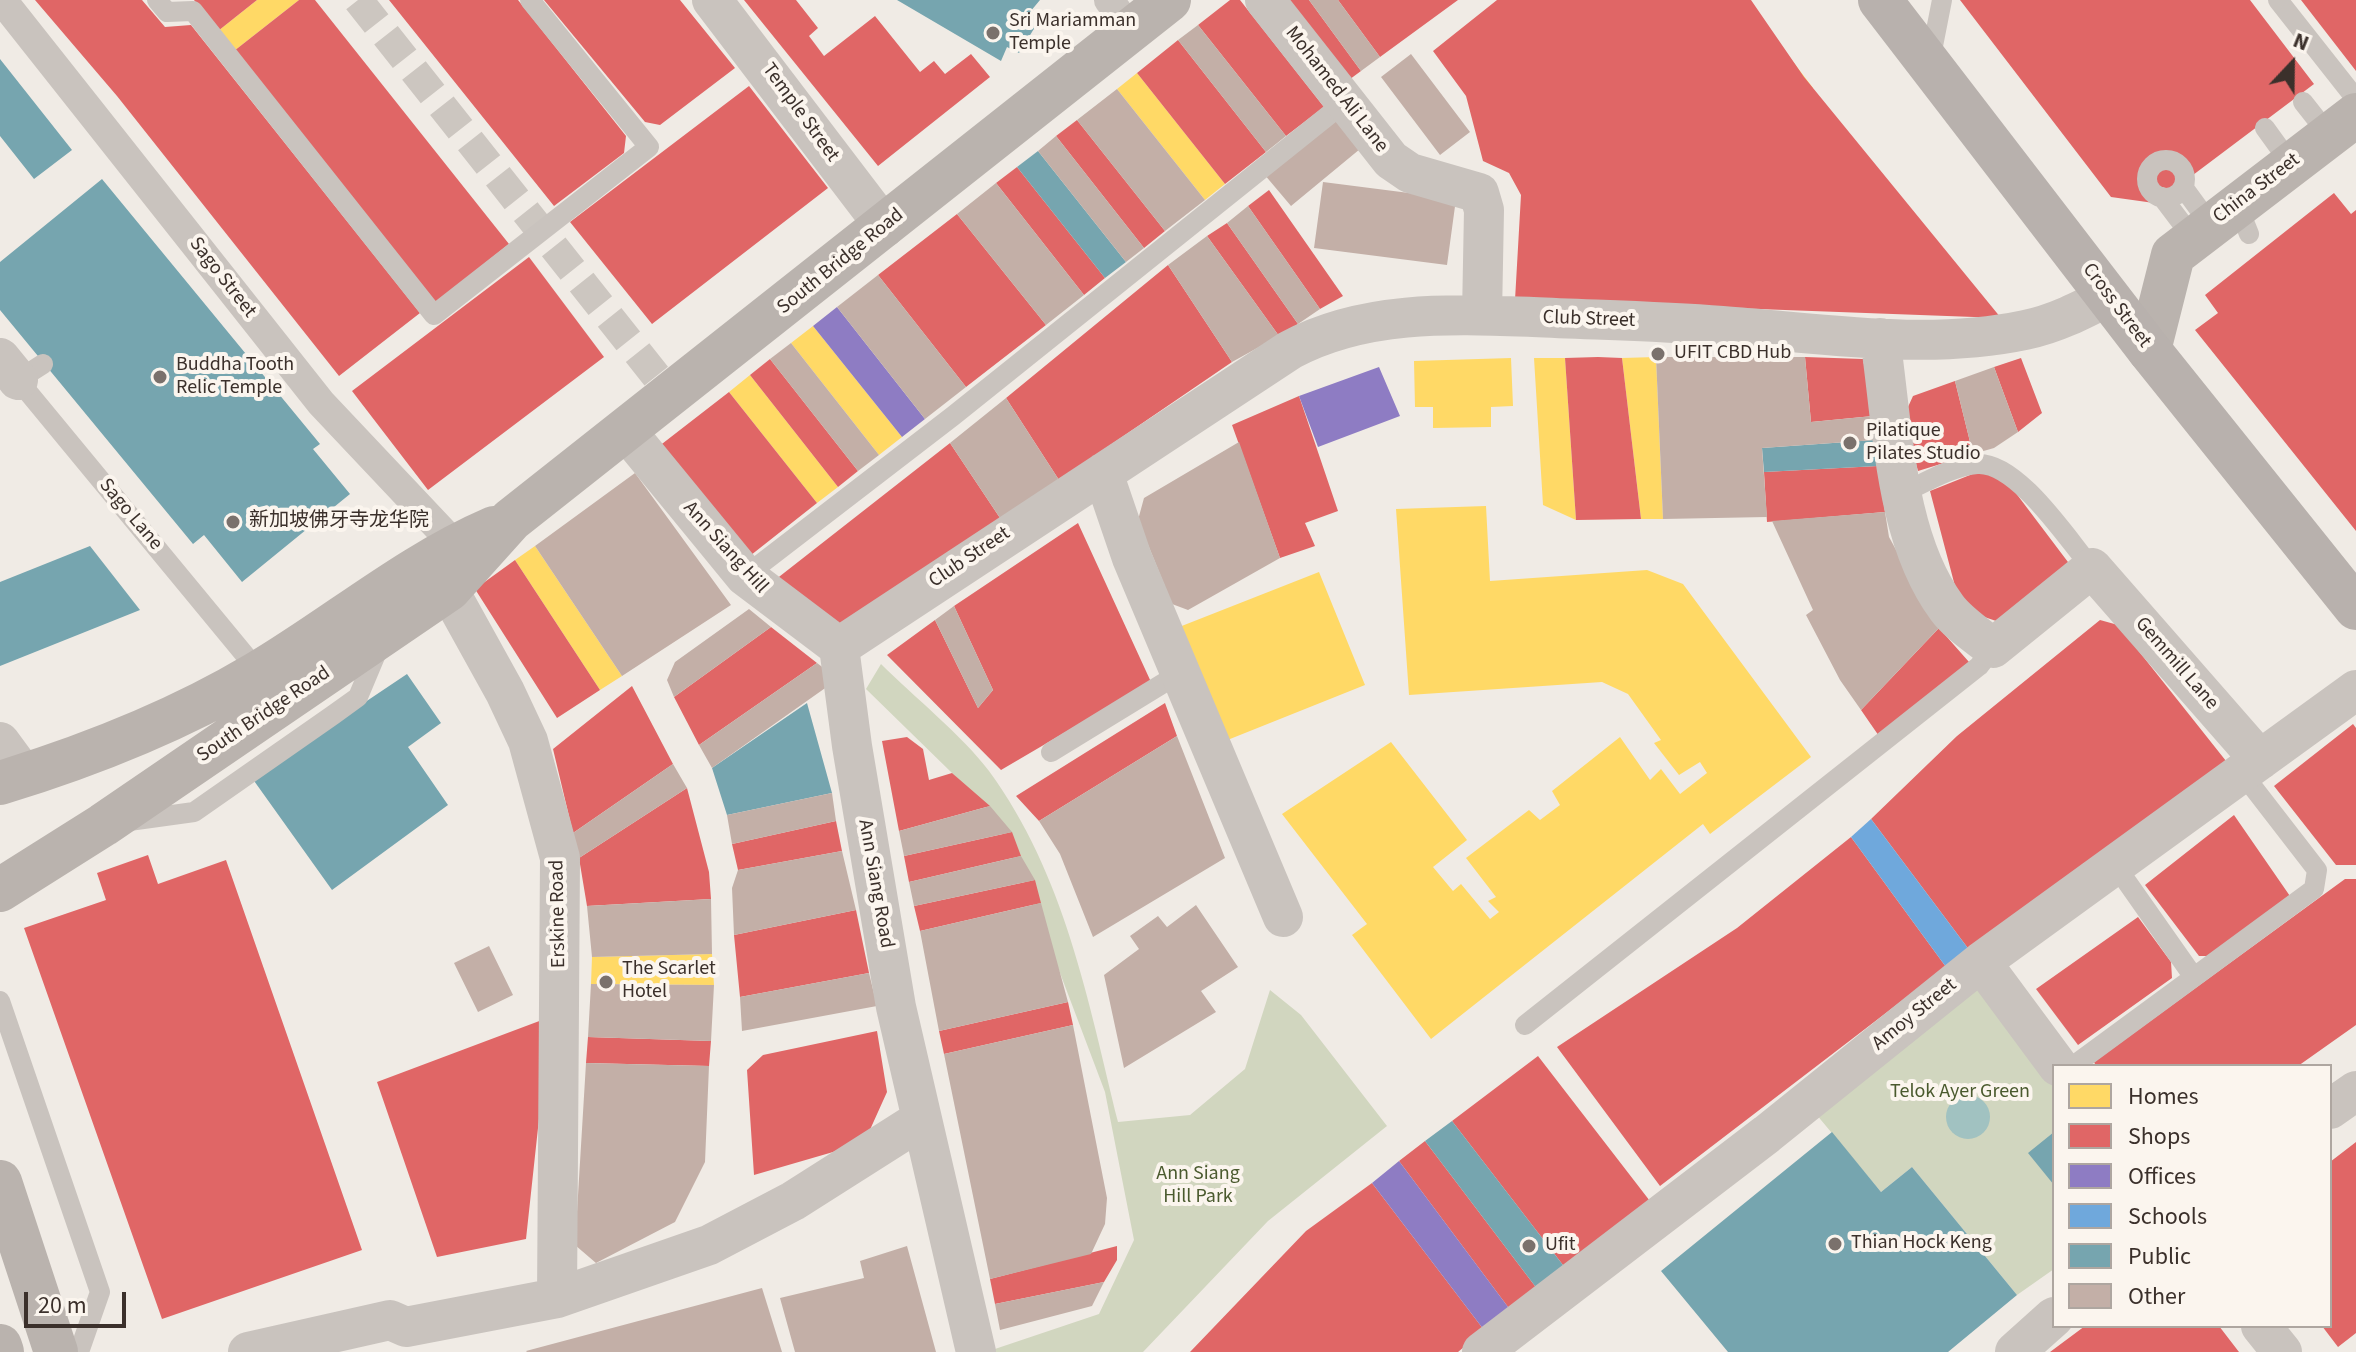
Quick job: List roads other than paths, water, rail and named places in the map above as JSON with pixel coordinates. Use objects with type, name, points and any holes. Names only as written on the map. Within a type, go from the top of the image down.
[{"type":"main road","name":"South Bridge Road","points":[[8,767],[160,723],[208,702],[445,564],[511,520],[627,432],[885,227],[1120,15],[1169,0]]},
{"type":"main road","name":"Cross Street","points":[[1880,0],[2149,350],[2356,608]]},
{"type":"main road","name":"China Street","points":[[2215,230],[2336,122]]},
{"type":"main road","name":"China Street","points":[[2215,230],[2336,122]]},
{"type":"main road","points":[[2149,350],[2215,230]]},
{"type":"main road","name":"South Bridge Road","points":[[0,890],[103,825],[385,632],[445,564]]},
{"type":"main road","points":[[0,1182],[56,1352]]},
{"type":"main road","points":[[0,1346],[2,1352]]},
{"type":"street","name":"Sago Street","points":[[2,0],[445,564]]},
{"type":"street","name":"Temple Street","points":[[712,0],[885,227]]},
{"type":"street","name":"Mohamed Ali Lane","points":[[1265,0],[1391,160],[1410,173],[1479,193],[1484,210],[1482,315]]},
{"type":"street","name":"Club Street","points":[[839,647],[1290,350],[1324,332],[1394,318],[1482,315],[1711,325],[1880,338],[1980,338],[2027,330],[2063,318],[2109,296]]},
{"type":"street","points":[[1880,338],[1903,493],[1918,558],[1948,610],[1993,648],[2092,568]]},
{"type":"street","name":"Ann Siang Hill","points":[[627,432],[745,576],[760,591],[839,647]]},
{"type":"street","points":[[1103,473],[1132,558],[1283,917]]},
{"type":"street","name":"Erskine Road","points":[[445,564],[528,741],[560,858],[557,1298]]},
{"type":"street","name":"Gemmill Lane","points":[[2092,568],[2251,767]]},
{"type":"street","name":"Ann Siang Road","points":[[839,647],[890,976],[919,1121],[952,1239],[976,1352]]},
{"type":"street","name":"Amoy Street","points":[[1482,1352],[1767,1134],[1981,962],[2356,690]]},
{"type":"street","points":[[1981,962],[2057,1064]]},
{"type":"street","points":[[2332,1108],[2356,1091]]},
{"type":"street","points":[[354,1352],[410,1340],[557,1298],[709,1245],[793,1201],[919,1121]]},
{"type":"street","points":[[2015,1352],[2052,1319]]},
{"type":"street","points":[[248,1352],[390,1320],[410,1340]]},
{"type":"street","points":[[2263,1328],[2282,1352]]},
{"type":"lane","points":[[157,0],[167,12],[193,11],[434,315],[649,147],[530,0]]},
{"type":"lane","points":[[1930,65],[1942,0]]},
{"type":"lane","points":[[2278,0],[2356,99]]},
{"type":"lane","points":[[745,576],[953,416],[1345,102]]},
{"type":"lane","points":[[2265,128],[2291,164]]},
{"type":"lane","points":[[2162,197],[2175,196],[2183,187],[2184,174],[2178,164],[2166,160],[2154,163],[2148,174],[2148,186],[2162,197],[2215,230]]},
{"type":"lane","points":[[2183,187],[2215,230]]},
{"type":"lane","name":"Sago Lane","points":[[20,367],[259,672]]},
{"type":"lane","name":"Gemmill Lane","points":[[1903,493],[1977,464],[1998,468],[2017,479],[2092,568]]},
{"type":"lane","points":[[1525,1025],[1979,666],[1993,648]]},
{"type":"lane","points":[[1051,752],[1180,673]]},
{"type":"lane","points":[[2076,1064],[2314,889],[2318,880],[2317,870],[2251,767]]},
{"type":"lane","points":[[2115,865],[2193,976]]},
{"type":"lane","points":[[0,1001],[100,1292],[79,1352]]},
{"type":"water","points":[[1968,1095],[1983,1102],[1990,1117],[1983,1132],[1968,1139],[1953,1132],[1946,1117],[1953,1102]]},
{"type":"tunnel","points":[[358,0],[672,396]]},
{"type":"place","name":"Sri Mariamman Temple","points":[[993,33]]},
{"type":"place","name":"UFIT CBD Hub","points":[[1658,354]]},
{"type":"place","name":"Buddha Tooth Relic Temple","points":[[160,377]]},
{"type":"place","name":"Pilatique Pilates Studio","points":[[1850,443]]},
{"type":"place","name":"新加坡佛牙寺龙华院","points":[[233,522]]},
{"type":"place","name":"The Scarlet Hotel","points":[[606,982]]},
{"type":"place","name":"Thian Hock Keng","points":[[1835,1244]]},
{"type":"place","name":"Ufit","points":[[1529,1246]]},
{"type":"park label","name":"Telok Ayer Green","points":[[1960,1093]]},
{"type":"park label","name":"Ann Siang Hill Park","points":[[1198,1186]]}]
